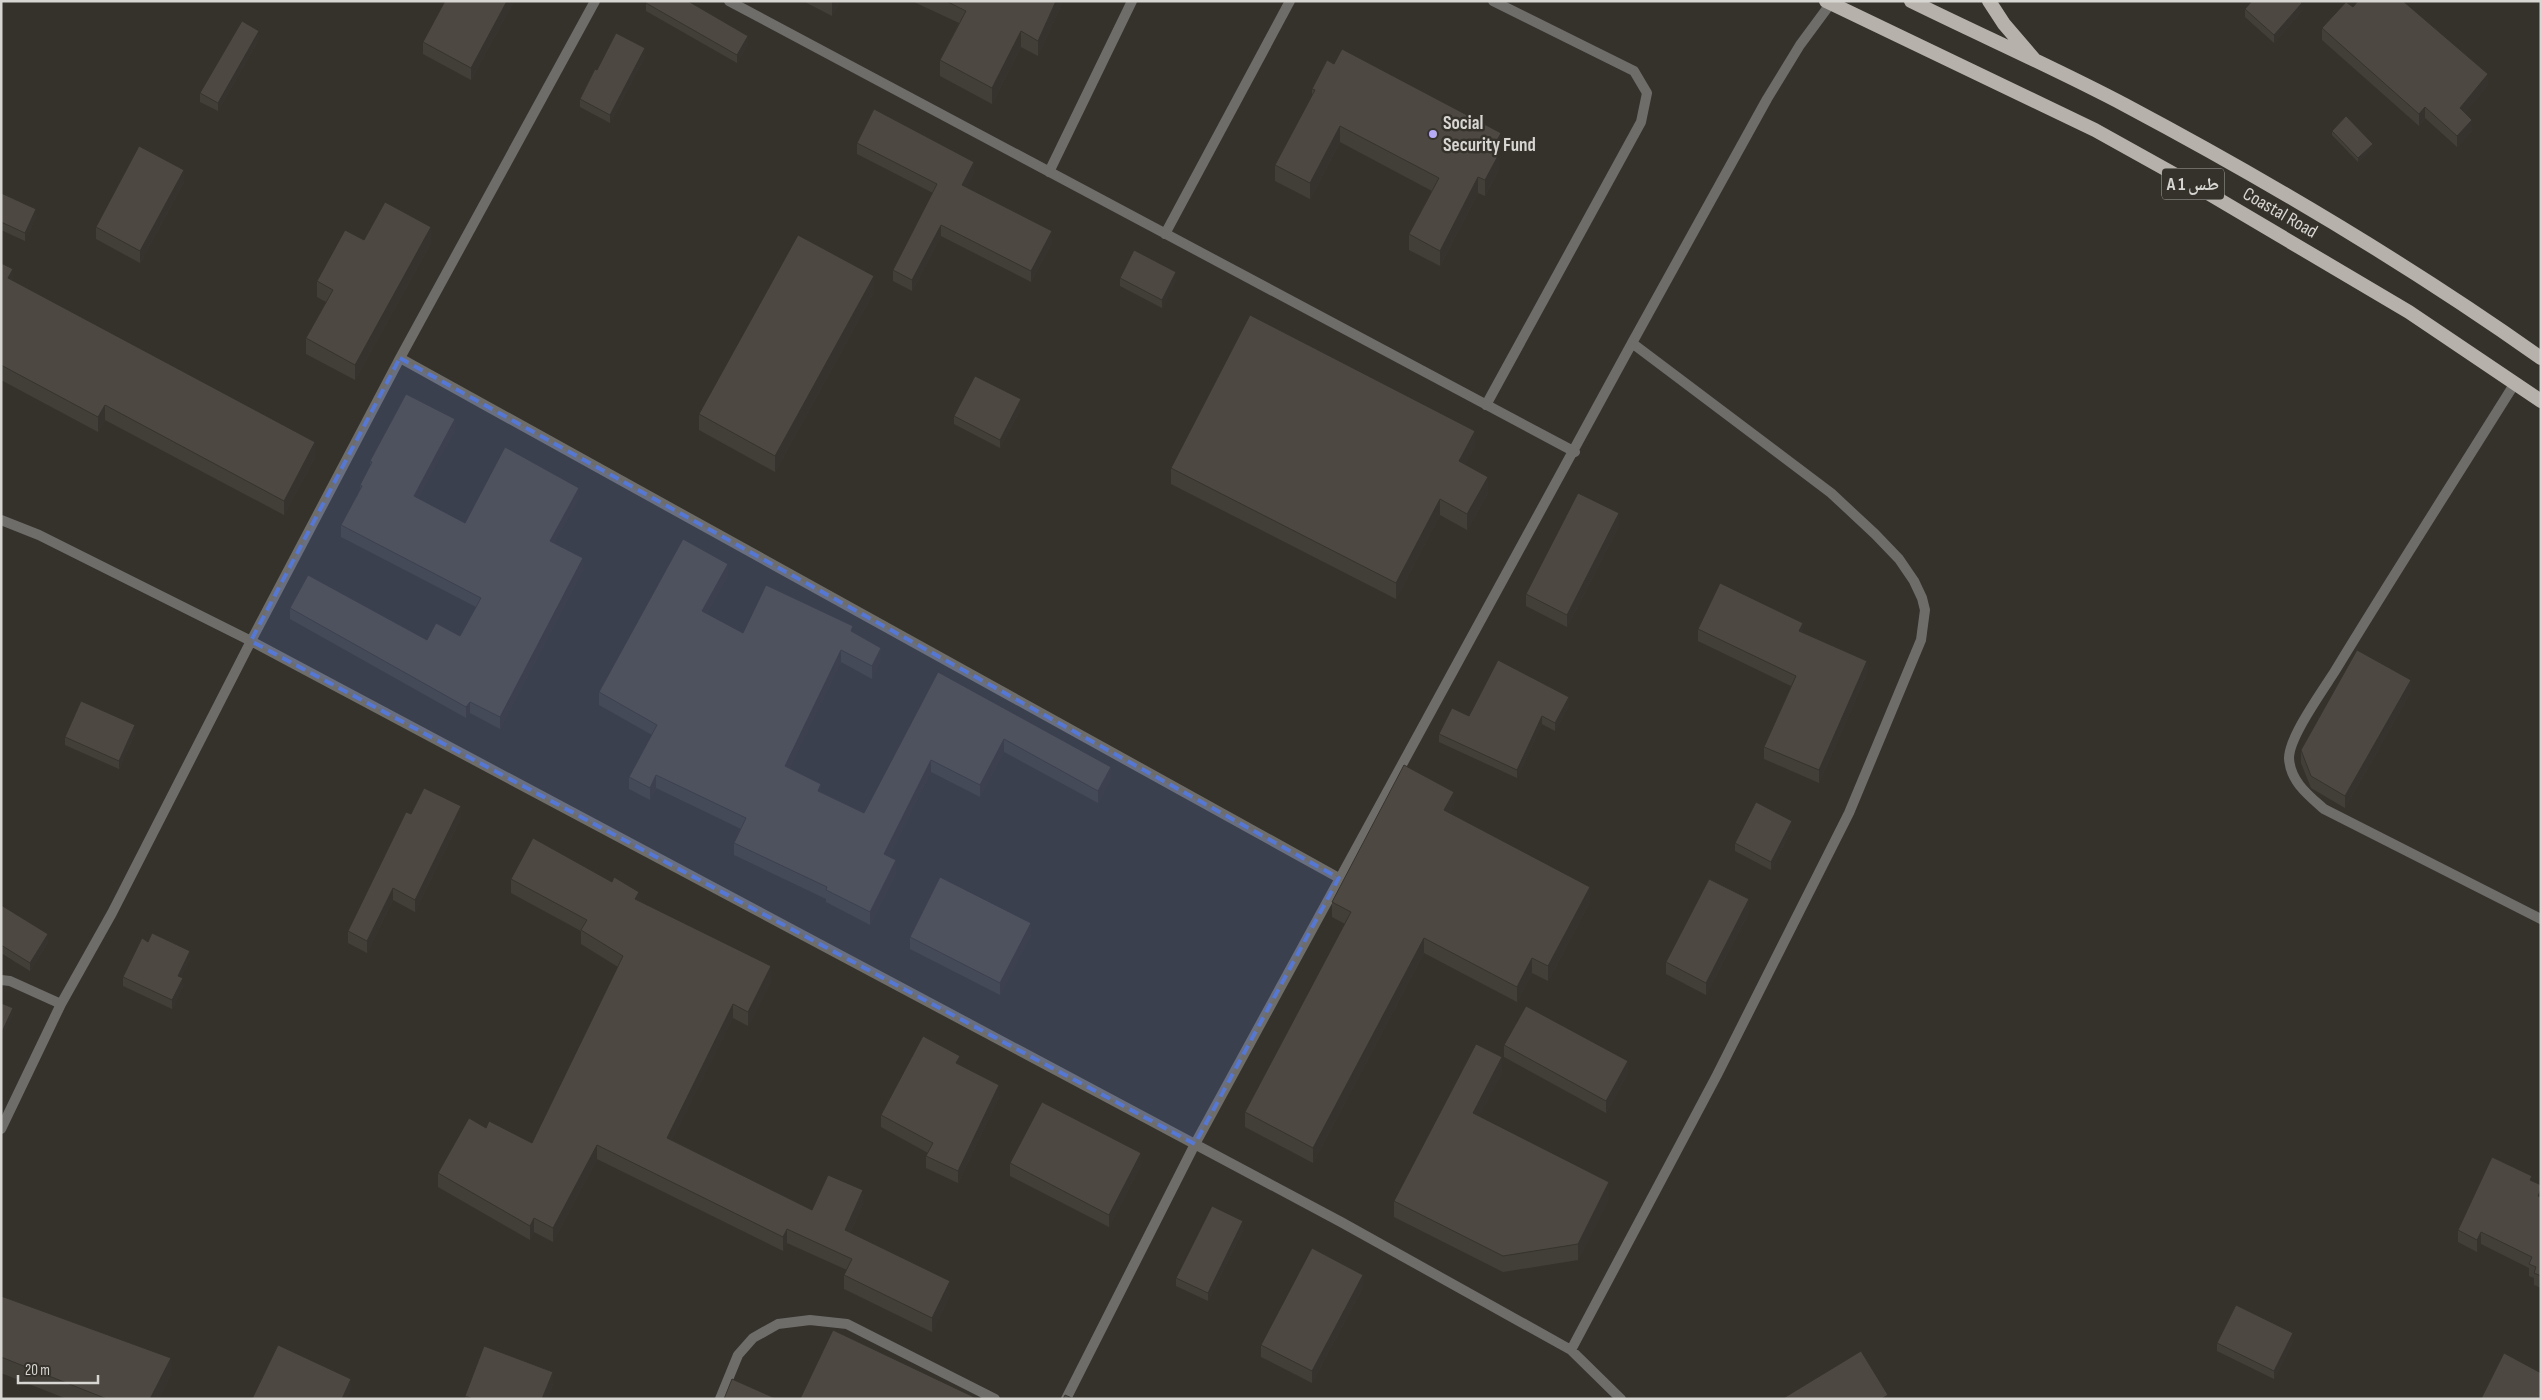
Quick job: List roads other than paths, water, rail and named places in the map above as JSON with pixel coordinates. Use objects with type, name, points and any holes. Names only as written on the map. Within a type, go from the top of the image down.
[{"type":"highway","name":"Coastal Road","points":[[1911,1],[2123,104],[2236,166],[2371,246],[2490,322],[2541,358]]},
{"type":"highway","points":[[1989,1],[2004,24],[2038,63]]},
{"type":"highway","name":"Coastal Road","points":[[1829,2],[2096,130],[2185,180],[2409,312],[2541,402]]},
{"type":"street","points":[[1,1129],[61,1004],[112,914],[251,641],[400,358],[594,1]]},
{"type":"street","points":[[729,1],[1575,452]]},
{"type":"street","points":[[1049,172],[1132,1]]},
{"type":"street","points":[[1165,234],[1290,1]]},
{"type":"street","points":[[1486,405],[1641,122],[1648,94],[1634,71],[1493,1]]},
{"type":"street","points":[[1066,1399],[1195,1144],[1339,878],[1575,452],[1632,343],[1771,92],[1829,2]]},
{"type":"street","points":[[1571,1350],[1717,1076],[1849,813],[1921,640],[1925,610],[1914,581],[1899,559],[1831,493],[1632,343]]},
{"type":"street","points":[[400,358],[1339,878]]},
{"type":"street","points":[[2515,383],[2366,620],[2297,734],[2289,756],[2290,766],[2299,786],[2324,809],[2541,919]]},
{"type":"street","points":[[1,520],[39,535],[251,641],[1466,1290],[1571,1350],[1622,1399]]},
{"type":"street","points":[[1,980],[10,981],[61,1004]]},
{"type":"street","points":[[720,1399],[738,1355],[753,1338],[778,1324],[810,1320],[847,1324],[995,1399]]},
{"type":"place","name":"Social Security Fund","points":[[1433,134]]}]
